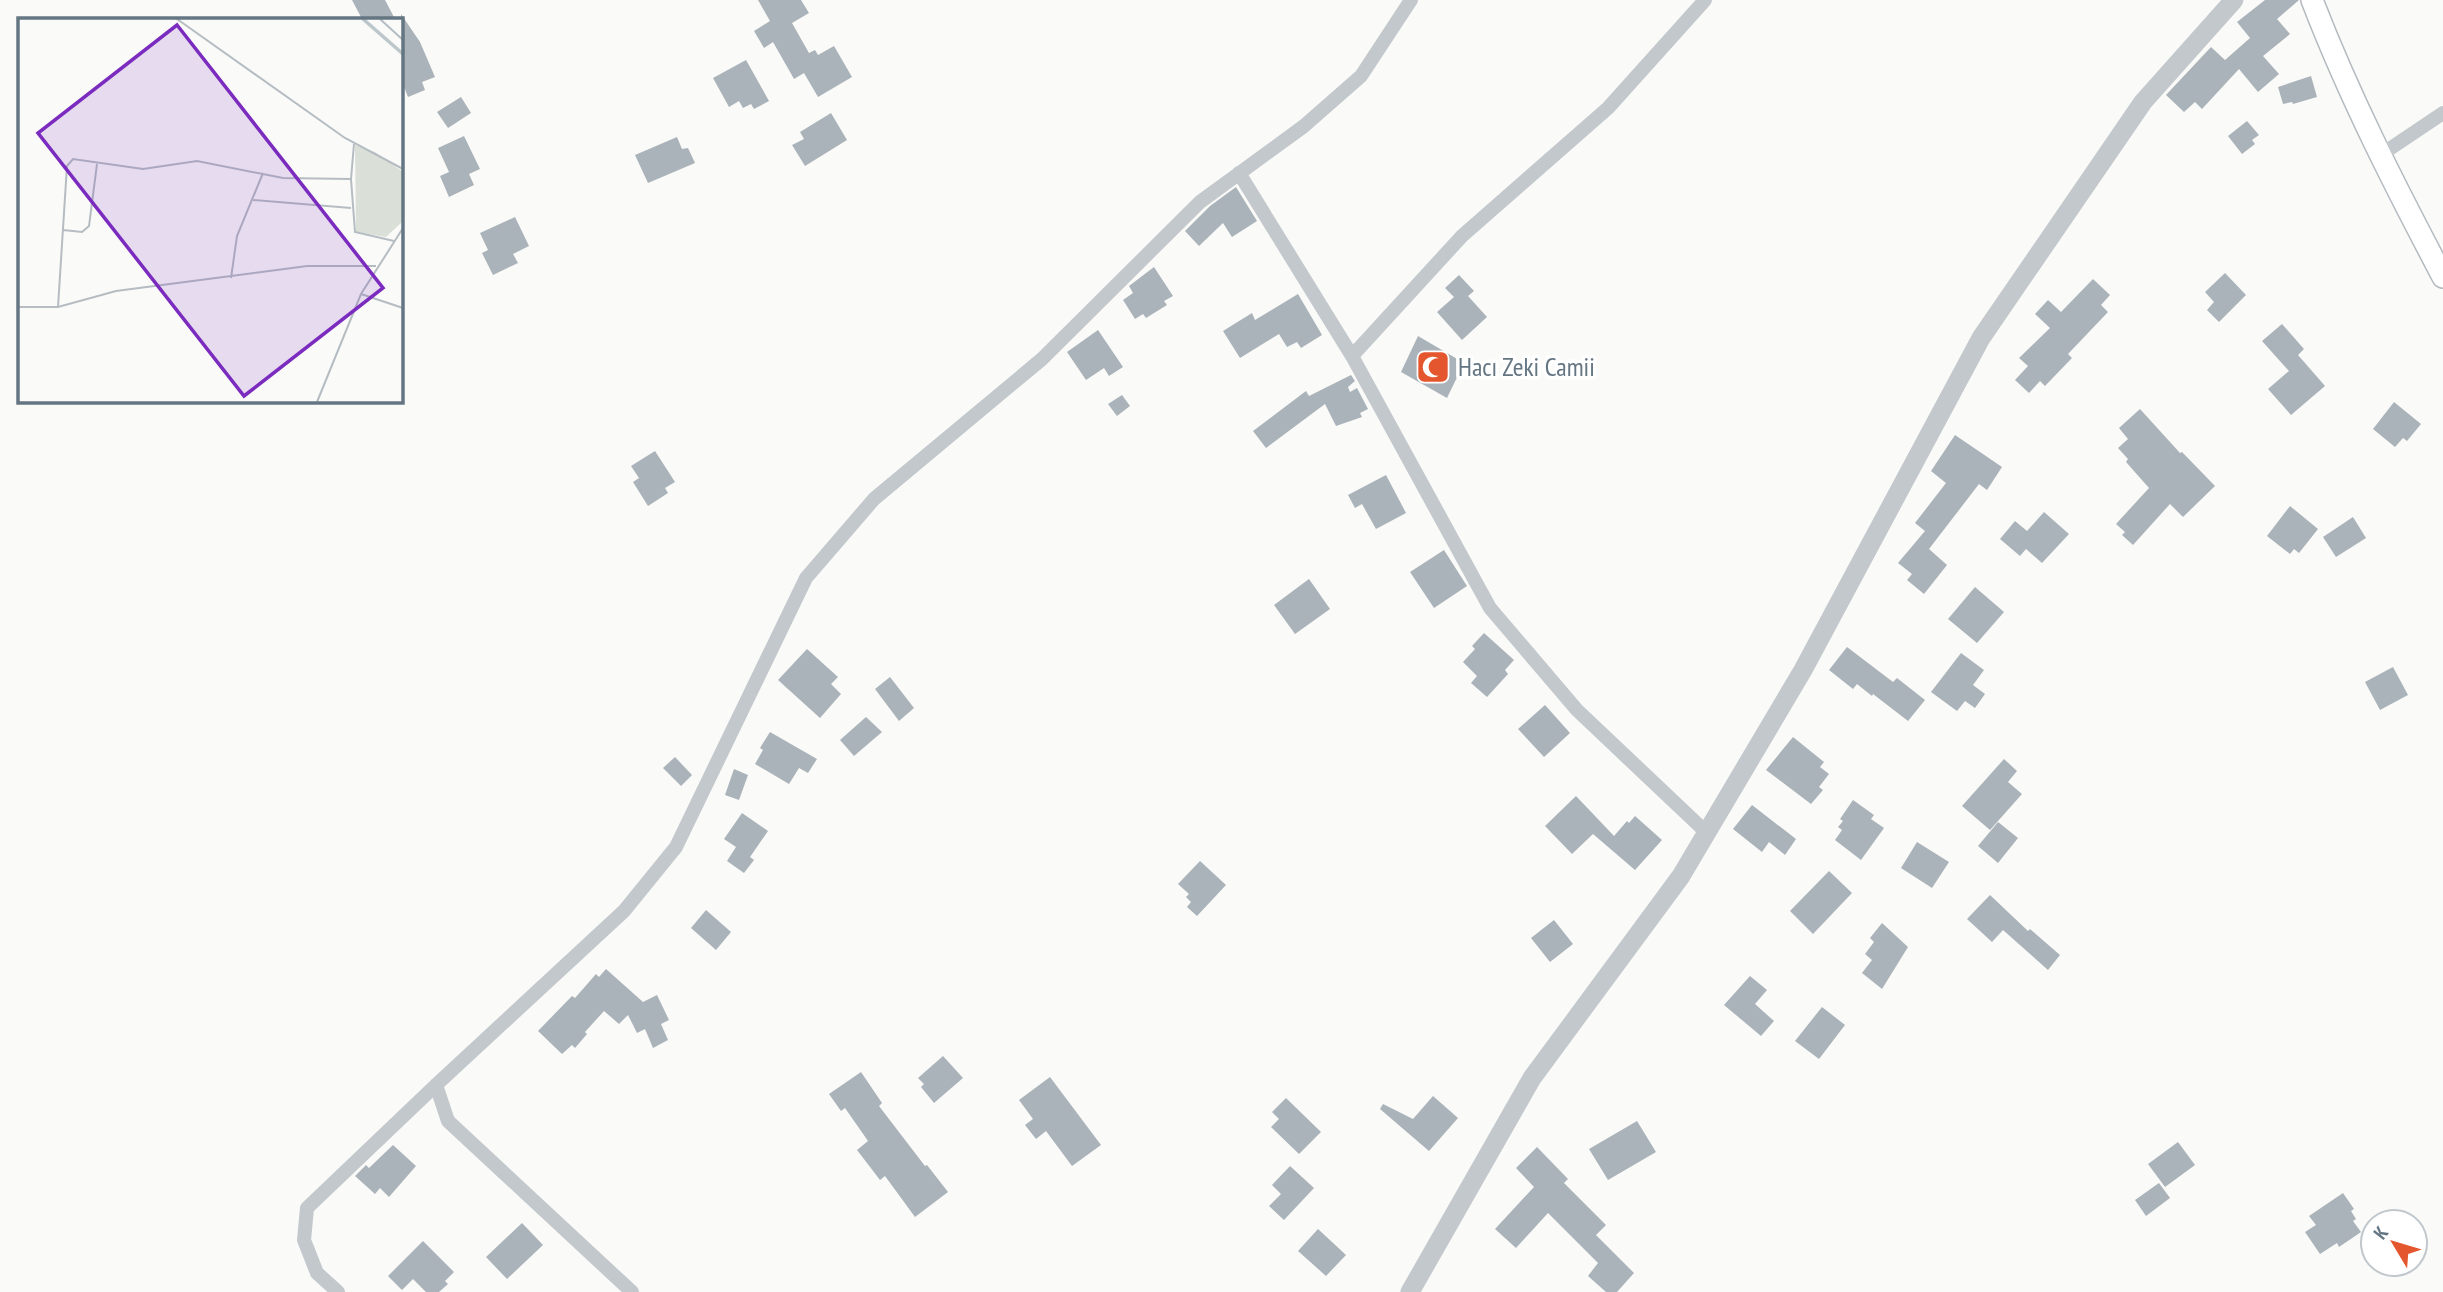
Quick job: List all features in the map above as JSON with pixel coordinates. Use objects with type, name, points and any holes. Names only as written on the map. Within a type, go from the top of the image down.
[{"type":"main road","points":[[2312,0],[2333,56],[2379,156],[2443,277]]},
{"type":"street","points":[[338,1292],[317,1273],[304,1240],[307,1208],[624,911],[676,847],[806,578],[874,499],[1042,359],[1200,202],[1304,126],[1361,76],[1411,0]]},
{"type":"street","points":[[1352,356],[1462,236],[1608,108],[1705,0]]},
{"type":"street","points":[[1410,1292],[1532,1078],[1681,876],[1707,833],[1803,670],[1982,338],[2143,102],[2234,0]]},
{"type":"street","points":[[2379,156],[2443,113]]},
{"type":"street","points":[[1239,173],[1352,356],[1490,608],[1577,710],[1707,833]]},
{"type":"street","points":[[436,1085],[447,1121],[632,1292]]},
{"type":"building","points":[[352,0],[385,0],[394,18],[361,18]]},
{"type":"building","points":[[758,0],[801,0],[809,13],[792,23],[809,53],[815,50],[818,55],[834,46],[852,77],[818,97],[804,73],[794,79],[773,42],[764,48],[754,31],[770,21]]},
{"type":"building","points":[[2265,0],[2299,0],[2277,19],[2290,34],[2263,56],[2279,74],[2258,92],[2239,69],[2202,109],[2195,102],[2184,112],[2166,95],[2211,47],[2225,60],[2250,38],[2237,22]]},
{"type":"building","points":[[401,14],[420,42],[435,77],[422,82],[425,90],[408,97],[402,82]]},
{"type":"building","points":[[746,60],[769,101],[754,109],[751,104],[743,108],[739,101],[729,107],[713,78]]},
{"type":"building","points":[[2311,76],[2317,97],[2283,104],[2278,87]]},
{"type":"building","points":[[461,97],[471,113],[448,128],[437,112]]},
{"type":"building","points":[[831,113],[847,140],[805,166],[792,145],[804,139],[800,132]]},
{"type":"building","points":[[2247,121],[2259,135],[2252,140],[2255,144],[2242,154],[2228,136]]},
{"type":"building","points":[[464,136],[480,169],[469,174],[474,185],[449,197],[440,176],[449,172],[438,148]]},
{"type":"building","points":[[677,137],[682,149],[688,148],[695,163],[648,183],[635,155]]},
{"type":"building","points":[[1236,187],[1257,221],[1232,237],[1223,223],[1199,246],[1185,231],[1210,206]]},
{"type":"building","points":[[515,217],[529,246],[513,254],[518,263],[493,275],[482,253],[488,250],[480,233]]},
{"type":"building","points":[[1154,267],[1173,296],[1164,301],[1167,305],[1146,318],[1143,314],[1135,319],[1123,300],[1133,293],[1129,286]]},
{"type":"building","points":[[2225,273],[2246,295],[2219,322],[2207,310],[2214,302],[2205,292]]},
{"type":"building","points":[[1459,275],[1474,291],[1468,296],[1487,317],[1462,340],[1437,312],[1454,297],[1445,288]]},
{"type":"building","points":[[2093,279],[2110,295],[2101,305],[2108,312],[2068,354],[2072,358],[2045,386],[2040,381],[2029,393],[2015,380],[2028,366],[2019,358],[2050,328],[2035,314],[2048,300],[2061,312]]},
{"type":"building","points":[[1298,294],[1322,335],[1301,348],[1297,342],[1287,347],[1279,334],[1240,358],[1223,331],[1252,313],[1255,320]]},
{"type":"building","points":[[2282,324],[2304,349],[2298,355],[2325,386],[2291,415],[2268,389],[2289,371],[2262,341]]},
{"type":"building","points":[[1098,330],[1123,367],[1109,376],[1104,368],[1086,380],[1067,352]]},
{"type":"building","name":"Hacı Zeki Camii","points":[[1418,336],[1464,363],[1447,398],[1401,372]]},
{"type":"building","points":[[1351,375],[1355,381],[1348,387],[1350,392],[1357,388],[1368,409],[1360,413],[1362,417],[1336,426],[1325,404],[1266,448],[1253,431],[1306,391],[1309,396]]},
{"type":"building","points":[[1122,395],[1130,406],[1117,416],[1108,404]]},
{"type":"building","points":[[2394,402],[2421,424],[2407,441],[2403,438],[2395,447],[2373,429]]},
{"type":"building","points":[[2140,409],[2215,486],[2183,517],[2170,504],[2133,545],[2122,535],[2125,532],[2116,524],[2149,488],[2126,462],[2128,459],[2118,448],[2128,439],[2119,428]]},
{"type":"building","points":[[1955,435],[2002,467],[1987,490],[1979,484],[1929,549],[1947,565],[1924,594],[1907,580],[1912,574],[1898,563],[1925,531],[1915,523],[1946,483],[1931,471]]},
{"type":"building","points":[[655,451],[675,482],[665,488],[668,493],[648,506],[633,482],[639,478],[631,466]]},
{"type":"building","points":[[1386,475],[1406,513],[1376,529],[1362,504],[1355,508],[1348,495]]},
{"type":"building","points":[[2290,506],[2318,529],[2299,553],[2294,549],[2290,554],[2267,536]]},
{"type":"building","points":[[2044,512],[2069,534],[2042,563],[2026,549],[2020,556],[2000,539],[2015,521],[2027,531]]},
{"type":"building","points":[[2353,517],[2366,538],[2336,557],[2323,537]]},
{"type":"building","points":[[1444,550],[1467,586],[1434,608],[1410,572]]},
{"type":"building","points":[[1309,579],[1330,609],[1295,634],[1274,605]]},
{"type":"building","points":[[1975,587],[2004,612],[1977,643],[1948,619]]},
{"type":"building","points":[[1484,633],[1514,660],[1505,670],[1508,674],[1487,697],[1471,683],[1477,676],[1463,662]]},
{"type":"building","points":[[1847,647],[1893,682],[1897,678],[1925,700],[1908,721],[1873,694],[1872,696],[1857,684],[1853,689],[1829,670]]},
{"type":"building","points":[[807,649],[838,677],[831,684],[841,694],[820,718],[778,680]]},
{"type":"building","points":[[1961,653],[1984,670],[1973,685],[1985,694],[1975,708],[1965,701],[1957,711],[1931,692]]},
{"type":"building","points":[[2393,667],[2408,695],[2380,710],[2365,682]]},
{"type":"building","points":[[890,677],[914,708],[899,721],[875,689]]},
{"type":"building","points":[[1545,705],[1570,733],[1544,757],[1518,729]]},
{"type":"building","points":[[866,717],[882,732],[854,756],[840,740]]},
{"type":"building","points":[[770,732],[817,759],[808,773],[799,768],[789,784],[755,764],[763,750],[760,748]]},
{"type":"building","points":[[1793,737],[1824,762],[1820,767],[1829,774],[1819,787],[1823,790],[1811,804],[1766,770]]},
{"type":"building","points":[[675,757],[692,775],[681,786],[663,768]]},
{"type":"building","points":[[2004,759],[2017,771],[2008,782],[2022,794],[1990,830],[1962,806]]},
{"type":"building","points":[[734,769],[748,775],[739,800],[725,795]]},
{"type":"building","points":[[1576,796],[1614,836],[1635,816],[1662,840],[1635,870],[1593,834],[1572,854],[1545,826]]},
{"type":"building","points":[[1853,800],[1874,815],[1871,819],[1884,828],[1861,860],[1835,840],[1842,830],[1838,827],[1843,821],[1840,819]]},
{"type":"building","points":[[1752,805],[1796,839],[1785,855],[1769,842],[1762,852],[1733,829]]},
{"type":"building","points":[[742,813],[768,831],[750,857],[754,860],[744,873],[727,861],[736,847],[724,839]]},
{"type":"building","points":[[1998,822],[2018,838],[1998,863],[1978,846]]},
{"type":"building","points":[[1917,842],[1949,862],[1932,888],[1901,868]]},
{"type":"building","points":[[1200,861],[1226,885],[1197,916],[1187,907],[1191,902],[1186,897],[1189,894],[1178,884]]},
{"type":"building","points":[[1829,871],[1852,893],[1813,934],[1790,911]]},
{"type":"building","points":[[1990,895],[2028,931],[2030,929],[2060,955],[2048,970],[2003,930],[1992,942],[1967,919]]},
{"type":"building","points":[[706,910],[731,932],[716,950],[691,928]]},
{"type":"building","points":[[1554,920],[1573,944],[1550,962],[1531,938]]},
{"type":"building","points":[[1882,923],[1908,947],[1882,989],[1862,973],[1872,960],[1865,954],[1874,942],[1870,938]]},
{"type":"building","points":[[606,969],[643,1002],[657,995],[669,1020],[661,1024],[668,1040],[653,1048],[645,1029],[637,1033],[628,1015],[619,1024],[604,1011],[575,1048],[572,1045],[562,1054],[538,1031],[572,996],[575,998],[596,974],[599,977]]},
{"type":"building","points":[[1750,976],[1767,990],[1755,1004],[1774,1021],[1761,1036],[1724,1005]]},
{"type":"building","points":[[1822,1007],[1845,1025],[1819,1059],[1795,1041]]},
{"type":"building","points":[[943,1056],[963,1078],[934,1103],[921,1087],[924,1084],[918,1078]]},
{"type":"building","points":[[861,1072],[882,1103],[879,1106],[948,1192],[915,1217],[885,1176],[880,1180],[857,1150],[868,1141],[845,1108],[841,1111],[829,1094]]},
{"type":"building","points":[[1050,1077],[1101,1145],[1072,1166],[1046,1131],[1036,1139],[1025,1125],[1033,1119],[1019,1100]]},
{"type":"building","points":[[1433,1096],[1458,1118],[1429,1151],[1380,1109],[1383,1104],[1413,1119]]},
{"type":"building","points":[[1286,1098],[1321,1132],[1299,1154],[1271,1127],[1279,1119],[1272,1112]]},
{"type":"building","points":[[1637,1121],[1656,1152],[1608,1180],[1589,1149]]},
{"type":"building","points":[[2178,1142],[2195,1165],[2165,1187],[2148,1164]]},
{"type":"building","points":[[393,1145],[416,1166],[389,1197],[380,1188],[375,1194],[355,1176],[366,1165],[369,1168]]},
{"type":"building","points":[[1537,1147],[1568,1179],[1564,1183],[1606,1225],[1596,1235],[1634,1273],[1617,1292],[1606,1292],[1588,1276],[1598,1263],[1548,1213],[1516,1248],[1495,1229],[1534,1187],[1516,1168]]},
{"type":"building","points":[[1290,1166],[1314,1188],[1284,1220],[1269,1206],[1281,1194],[1272,1185]]},
{"type":"building","points":[[2159,1183],[2170,1198],[2146,1216],[2135,1200]]},
{"type":"building","points":[[2343,1193],[2354,1209],[2351,1211],[2356,1219],[2353,1221],[2359,1233],[2339,1247],[2337,1243],[2320,1254],[2305,1232],[2316,1225],[2309,1216]]},
{"type":"building","points":[[522,1223],[543,1245],[507,1279],[486,1257]]},
{"type":"building","points":[[1318,1229],[1346,1255],[1326,1276],[1298,1251]]},
{"type":"building","points":[[423,1241],[454,1272],[445,1281],[448,1284],[439,1292],[426,1292],[413,1279],[402,1290],[388,1276]]},
{"type":"place","name":"Hacı Zeki Camii","points":[[1433,367]]}]
